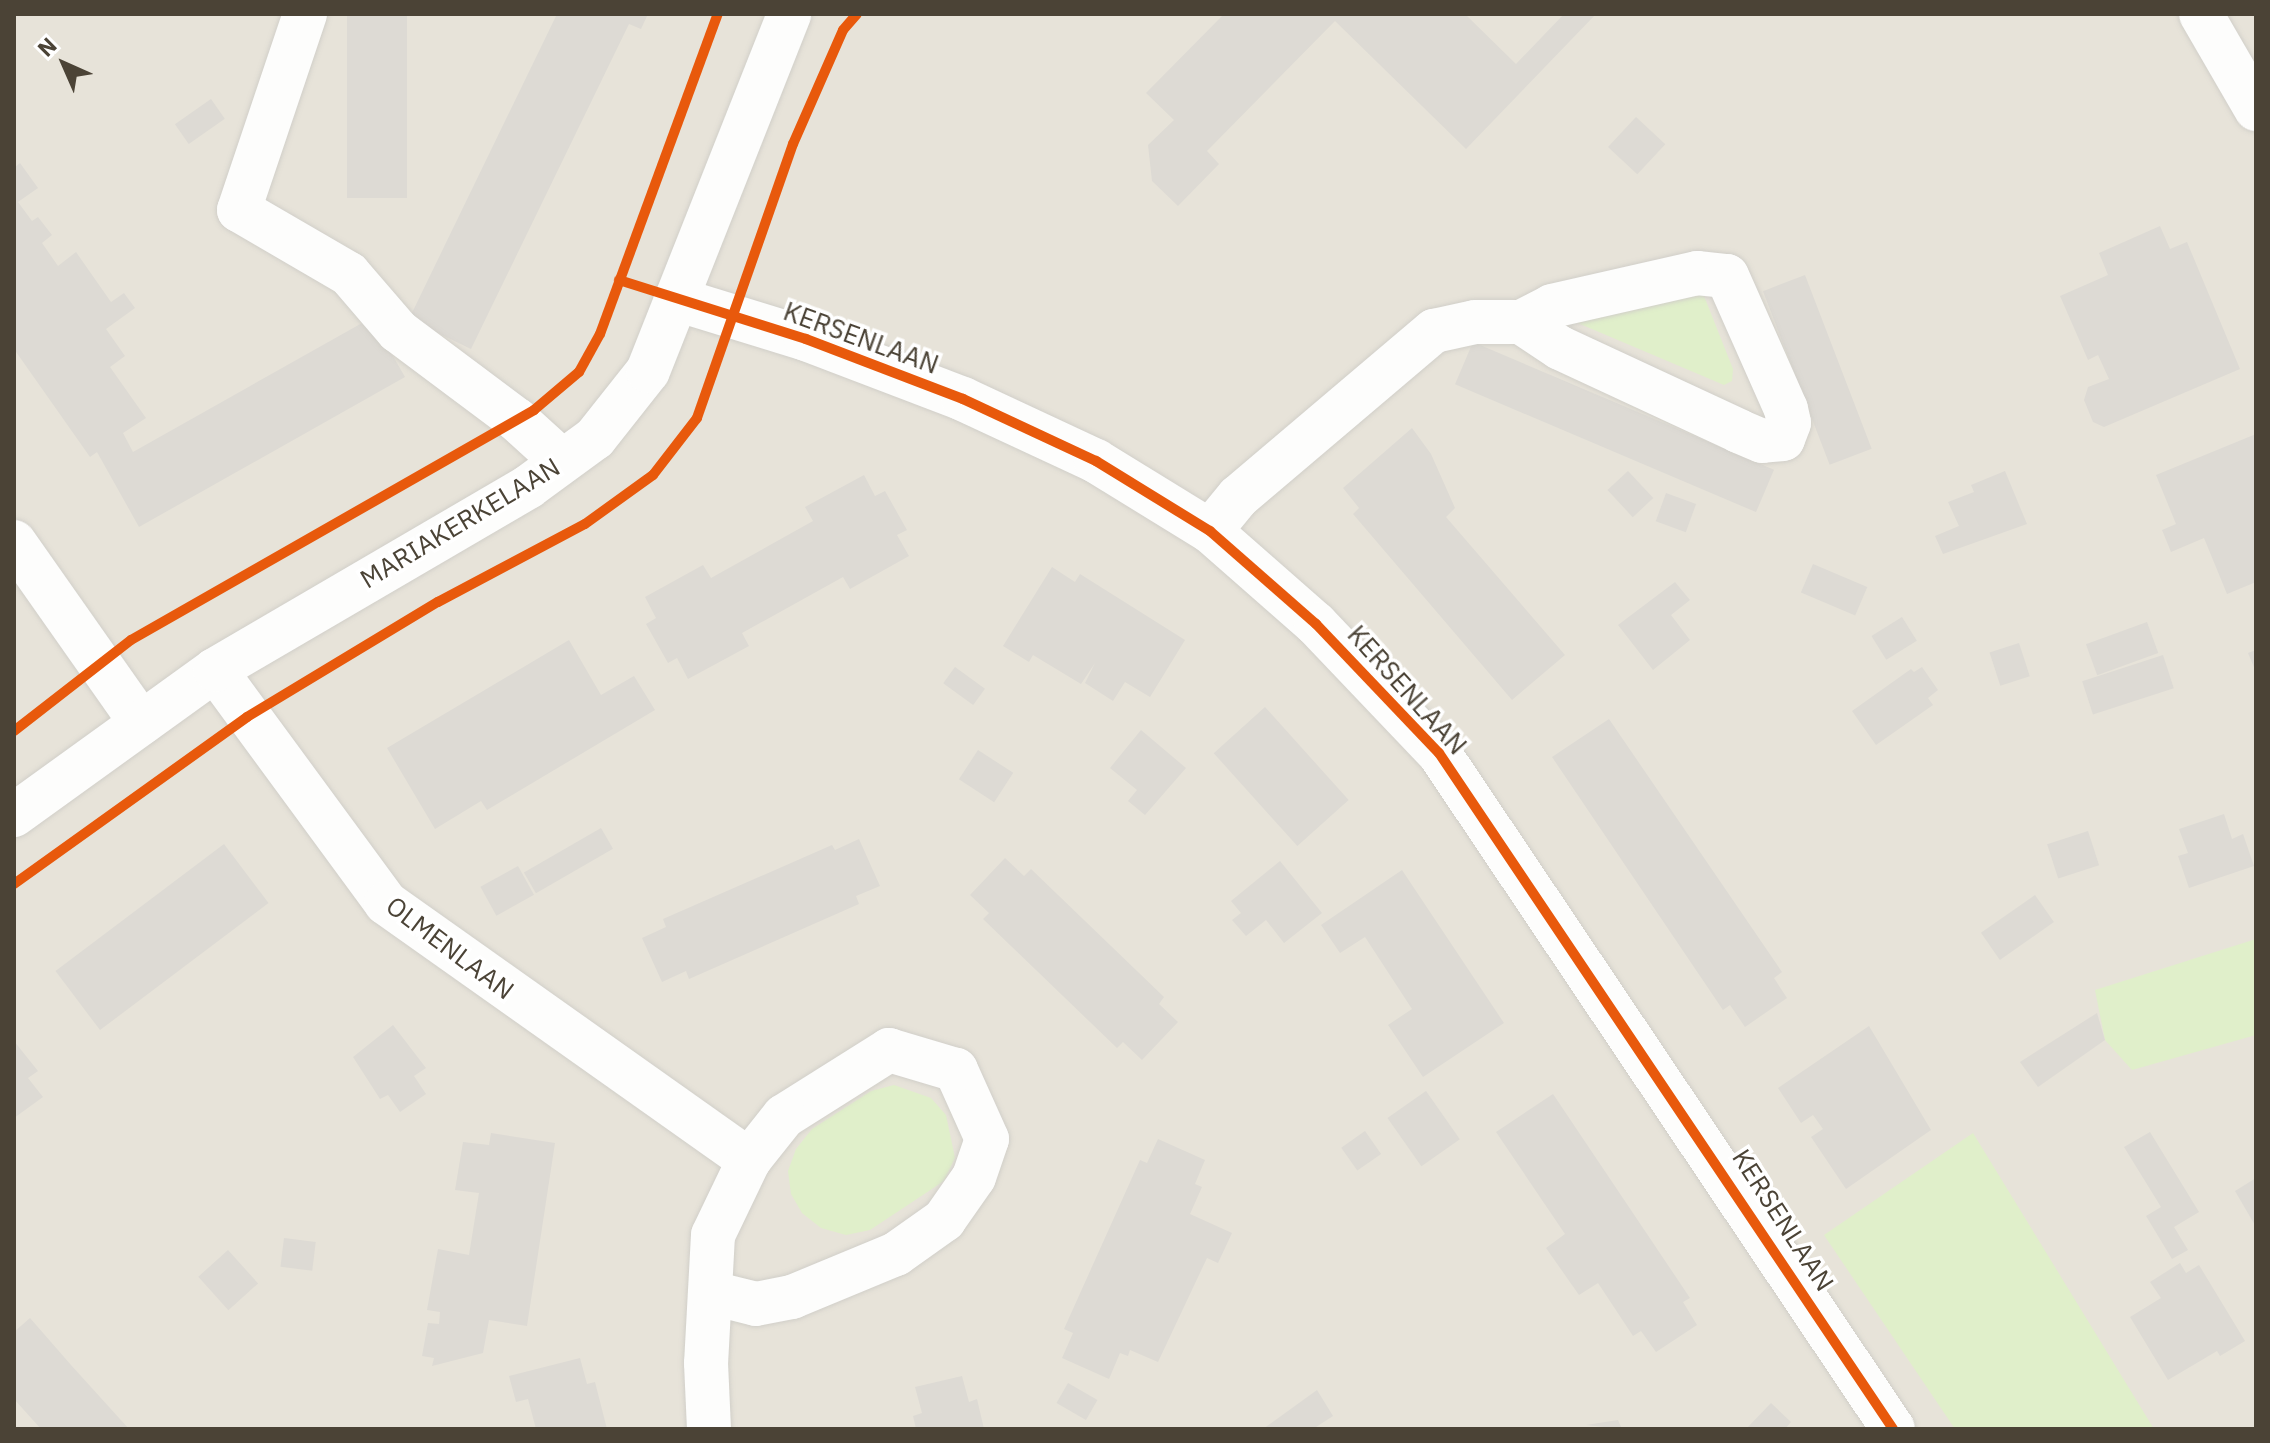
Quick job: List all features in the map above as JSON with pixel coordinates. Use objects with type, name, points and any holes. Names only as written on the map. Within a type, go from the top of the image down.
[{"type":"street","points":[[305,14],[239,210],[349,274],[398,331],[517,420],[562,461]]},
{"type":"street","name":"MARIAKERKELAAN","points":[[14,815],[215,670],[528,487],[595,438],[648,371],[789,14]]},
{"type":"street","points":[[2220,20],[2256,109]]},
{"type":"street","points":[[1210,531],[1238,497],[1434,331],[1475,322],[1521,322],[1552,306],[1697,273],[1727,276],[1786,409],[1789,423],[1783,439],[1762,441],[1739,431],[1560,348],[1521,322]]},
{"type":"street","name":"KERSENLAAN","points":[[676,299],[806,339],[963,399],[1096,461],[1210,531],[1327,634],[1439,753],[1893,1429]]},
{"type":"street","points":[[14,542],[141,723]]},
{"type":"street","name":"OLMENLAAN","points":[[215,670],[386,903],[749,1160]]},
{"type":"street","points":[[709,1429],[706,1363],[713,1235],[749,1160],[784,1116],[889,1050],[956,1070],[987,1139],[974,1177],[944,1220],[896,1254],[792,1297],[756,1304],[712,1293]]},
{"type":"shaded area","points":[[14,14],[2256,14],[2256,1429],[14,1429]]},
{"type":"green space","points":[[1691,290],[1704,296],[1733,369],[1732,381],[1724,385],[1573,321]]},
{"type":"green space","points":[[2256,939],[2256,1035],[2132,1070],[2105,1040],[2095,990]]},
{"type":"green space","points":[[894,1085],[931,1098],[946,1115],[955,1158],[944,1181],[870,1230],[846,1235],[821,1228],[802,1213],[791,1194],[788,1171],[796,1149],[812,1129],[871,1091]]},
{"type":"green space","points":[[1973,1133],[2154,1429],[1955,1429],[1824,1235]]},
{"type":"building","points":[[347,14],[407,14],[407,198],[347,198]]},
{"type":"building","points":[[557,14],[648,14],[641,29],[629,24],[471,349],[409,319]]},
{"type":"building","points":[[1224,14],[1465,14],[1516,64],[1564,14],[1596,14],[1466,149],[1335,21],[1207,151],[1219,164],[1178,206],[1152,181],[1148,145],[1174,120],[1146,93]]},
{"type":"building","points":[[211,99],[225,119],[189,144],[175,124]]},
{"type":"building","points":[[1636,117],[1665,144],[1637,174],[1608,147]]},
{"type":"building","points":[[20,163],[38,188],[18,202],[32,221],[38,217],[52,235],[42,243],[58,266],[76,252],[111,302],[124,293],[135,308],[106,329],[125,356],[110,367],[146,418],[123,433],[133,452],[371,318],[405,377],[139,527],[97,452],[90,457],[14,349],[14,168]]},
{"type":"building","points":[[2160,226],[2170,249],[2187,242],[2240,369],[2104,427],[2093,422],[2084,400],[2088,387],[2109,379],[2098,355],[2088,360],[2060,296],[2108,275],[2099,253]]},
{"type":"building","points":[[1805,275],[1872,449],[1830,465],[1763,291]]},
{"type":"building","points":[[1473,342],[1774,470],[1756,512],[1455,384]]},
{"type":"building","points":[[1412,428],[1431,454],[1455,508],[1446,517],[1565,655],[1512,700],[1353,514],[1359,508],[1343,488]]},
{"type":"building","points":[[2256,434],[2256,582],[2227,594],[2204,538],[2171,552],[2162,530],[2176,524],[2156,475]]},
{"type":"building","points":[[1628,471],[1653,498],[1633,517],[1608,490]]},
{"type":"building","points":[[2005,471],[2027,524],[1943,554],[1935,536],[1959,526],[1948,502],[1974,492],[1971,485]]},
{"type":"building","points":[[864,475],[875,496],[885,491],[907,530],[897,535],[909,556],[850,589],[843,577],[742,633],[749,646],[688,679],[677,658],[668,663],[646,624],[656,618],[645,597],[703,565],[711,578],[813,521],[805,507]]},
{"type":"building","points":[[1666,493],[1696,504],[1686,532],[1656,521]]},
{"type":"building","points":[[1813,564],[1867,587],[1855,616],[1801,593]]},
{"type":"building","points":[[1052,567],[1075,582],[1080,574],[1185,640],[1150,697],[1125,682],[1113,701],[1085,683],[1095,663],[1081,684],[1033,655],[1029,662],[1003,646]]},
{"type":"building","points":[[1675,582],[1690,600],[1671,615],[1690,640],[1653,670],[1618,625]]},
{"type":"building","points":[[1902,617],[1917,641],[1886,660],[1871,636]]},
{"type":"building","points":[[2147,622],[2158,653],[2097,675],[2086,644]]},
{"type":"building","points":[[569,640],[601,695],[634,676],[655,710],[487,810],[481,801],[435,829],[387,748]]},
{"type":"building","points":[[2019,643],[2030,676],[2000,686],[1990,653]]},
{"type":"building","points":[[2256,650],[2256,672],[2248,653]]},
{"type":"building","points":[[2163,655],[2174,688],[2093,715],[2082,681]]},
{"type":"building","points":[[955,667],[985,689],[973,705],[943,683]]},
{"type":"building","points":[[1922,667],[1938,690],[1928,698],[1933,705],[1876,745],[1852,711],[1911,669],[1914,672]]},
{"type":"building","points":[[1265,707],[1349,800],[1297,846],[1214,753]]},
{"type":"building","points":[[1609,719],[1782,972],[1774,978],[1787,998],[1745,1027],[1730,1005],[1723,1010],[1552,757]]},
{"type":"building","points":[[1141,730],[1186,768],[1145,815],[1128,801],[1137,790],[1110,768]]},
{"type":"building","points":[[978,750],[1013,773],[994,802],[959,779]]},
{"type":"building","points":[[2224,814],[2232,839],[2243,834],[2254,866],[2189,888],[2178,856],[2188,853],[2179,829]]},
{"type":"building","points":[[601,828],[613,849],[536,893],[524,872]]},
{"type":"building","points":[[2088,831],[2099,865],[2058,879],[2047,844]]},
{"type":"building","points":[[859,839],[880,886],[856,896],[859,904],[689,979],[686,971],[662,982],[642,938],[666,927],[663,919],[832,845],[835,850]]},
{"type":"building","points":[[224,844],[269,903],[100,1030],[55,971]]},
{"type":"building","points":[[1005,858],[1024,876],[1031,869],[1164,997],[1159,1004],[1178,1022],[1142,1060],[1123,1042],[1117,1048],[983,919],[989,913],[970,895]]},
{"type":"building","points":[[1280,861],[1322,913],[1284,943],[1266,920],[1246,936],[1232,920],[1241,913],[1231,901]]},
{"type":"building","points":[[518,866],[534,895],[496,916],[480,887]]},
{"type":"building","points":[[1402,870],[1504,1023],[1423,1077],[1388,1025],[1412,1009],[1365,937],[1340,953],[1321,925]]},
{"type":"building","points":[[2035,895],[2054,922],[2000,960],[1981,933]]},
{"type":"building","points":[[2097,1013],[2105,1040],[2038,1087],[2020,1062]]},
{"type":"building","points":[[393,1025],[426,1068],[414,1076],[426,1094],[400,1112],[388,1095],[380,1099],[353,1057]]},
{"type":"building","points":[[1869,1026],[1931,1130],[1846,1189],[1811,1137],[1823,1129],[1813,1115],[1801,1123],[1778,1088]]},
{"type":"building","points":[[14,1041],[38,1071],[28,1078],[43,1097],[14,1118]]},
{"type":"building","points":[[1426,1091],[1460,1139],[1421,1166],[1387,1118]]},
{"type":"building","points":[[1553,1094],[1690,1298],[1683,1302],[1697,1325],[1656,1352],[1641,1331],[1633,1336],[1598,1283],[1579,1295],[1546,1248],[1565,1234],[1496,1132]]},
{"type":"building","points":[[1365,1131],[1381,1154],[1357,1171],[1341,1148]]},
{"type":"building","points":[[2150,1132],[2199,1212],[2174,1227],[2188,1250],[2172,1259],[2146,1216],[2161,1207],[2124,1147]]},
{"type":"building","points":[[491,1133],[555,1143],[527,1326],[489,1320],[483,1353],[432,1366],[434,1358],[422,1356],[428,1323],[439,1324],[440,1312],[427,1310],[438,1249],[469,1255],[479,1193],[455,1190],[463,1142],[489,1145]]},
{"type":"building","points":[[1158,1139],[1205,1160],[1195,1184],[1202,1187],[1190,1214],[1232,1233],[1218,1263],[1207,1258],[1158,1362],[1130,1350],[1128,1356],[1120,1353],[1109,1379],[1062,1358],[1073,1333],[1064,1329],[1140,1160],[1147,1163]]},
{"type":"building","points":[[2256,1178],[2256,1227],[2235,1191]]},
{"type":"building","points":[[284,1238],[316,1242],[312,1271],[280,1267]]},
{"type":"building","points":[[228,1250],[258,1283],[228,1310],[198,1277]]},
{"type":"building","points":[[2180,1263],[2186,1273],[2199,1265],[2245,1341],[2220,1356],[2217,1351],[2168,1380],[2130,1317],[2161,1298],[2150,1282]]},
{"type":"building","points":[[30,1318],[129,1429],[41,1429],[14,1399],[14,1332]]},
{"type":"building","points":[[580,1358],[587,1384],[595,1382],[607,1429],[536,1429],[528,1399],[516,1402],[509,1376]]},
{"type":"building","points":[[962,1376],[969,1402],[977,1399],[984,1429],[916,1429],[913,1416],[922,1413],[915,1387]]},
{"type":"building","points":[[1068,1383],[1097,1400],[1086,1420],[1056,1403]]},
{"type":"building","points":[[1317,1390],[1333,1416],[1313,1429],[1263,1429]]},
{"type":"building","points":[[1771,1403],[1791,1422],[1785,1429],[1746,1429]]},
{"type":"building","points":[[1618,1420],[1622,1429],[1586,1425]]},
{"type":"cycle path","points":[[14,731],[131,640],[534,410],[579,372],[600,334],[718,14]]},
{"type":"cycle path","points":[[14,884],[247,717],[438,602],[585,524],[653,475],[697,418],[793,144],[843,30],[857,14]]},
{"type":"cycle path","points":[[619,280],[806,339],[963,399],[1096,461],[1210,531],[1316,624],[1439,753],[1893,1429]]}]
